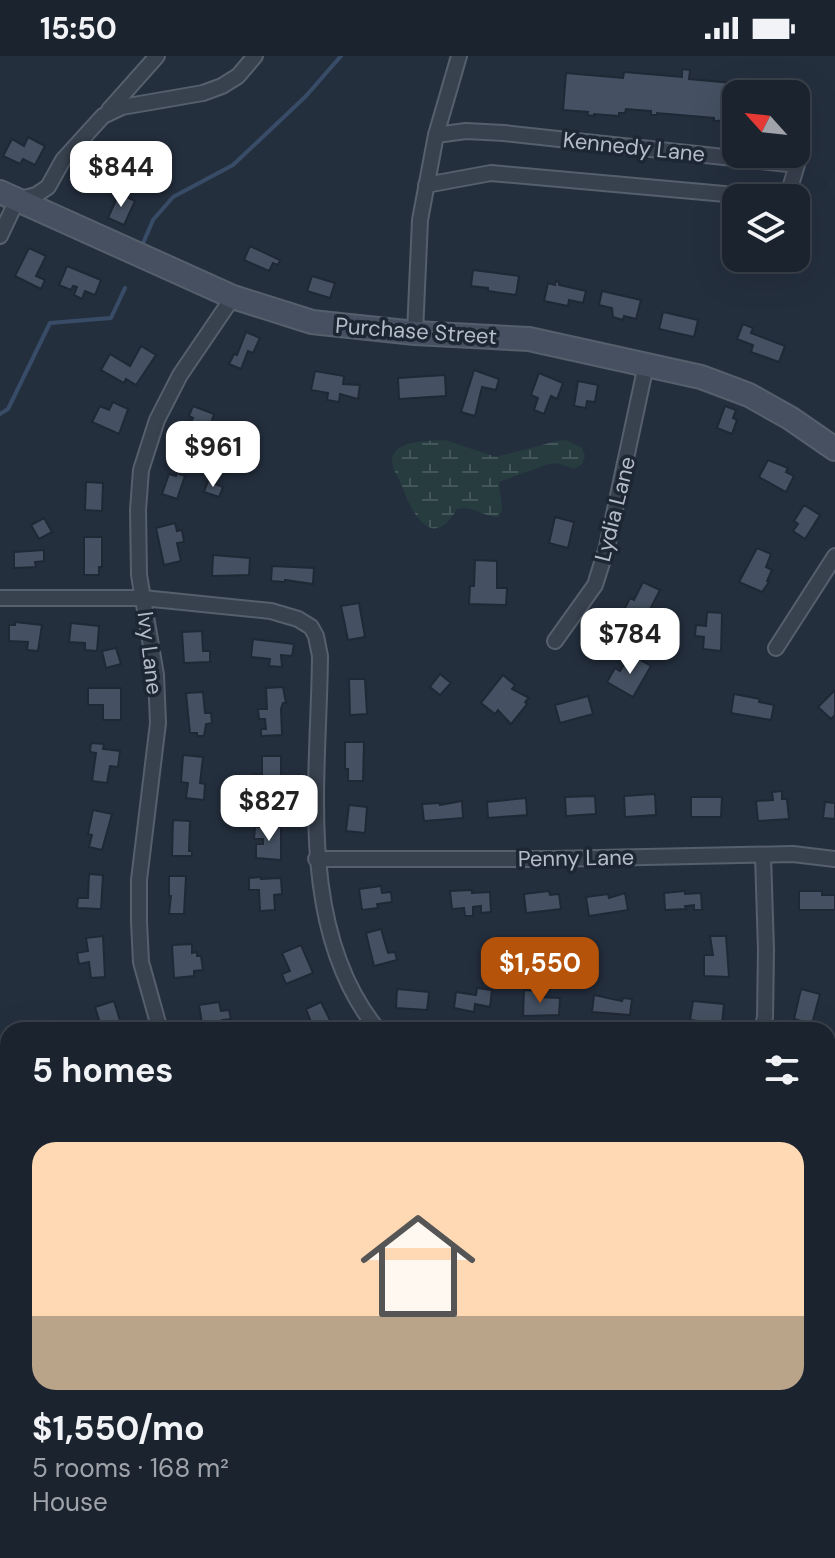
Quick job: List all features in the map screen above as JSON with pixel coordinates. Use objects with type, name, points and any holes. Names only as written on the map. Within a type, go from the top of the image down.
[{"type":"main road","name":"Purchase Street","points":[[8,196],[233,297],[312,322],[415,333],[529,339],[701,377],[749,395],[835,449]]},
{"type":"street","points":[[0,236],[8,196],[36,195],[48,187],[63,160],[157,56]]},
{"type":"street","points":[[103,116],[122,107],[203,93],[222,86],[238,76],[255,56]]},
{"type":"street","points":[[415,333],[420,220],[436,135],[459,56]]},
{"type":"street","name":"Kennedy Lane","points":[[436,135],[466,131],[504,133],[797,165],[791,184]]},
{"type":"street","name":"Kennedy Lane","points":[[426,185],[491,173],[722,194]]},
{"type":"street","name":"Ivy Lane","points":[[158,1022],[141,962],[139,922],[139,880],[158,723],[156,675],[139,575],[141,470],[157,420],[180,375],[233,297]]},
{"type":"street","name":"Lydia Lane","points":[[555,641],[595,585],[618,506],[646,365]]},
{"type":"street","points":[[776,648],[835,556]]},
{"type":"street","points":[[0,598],[143,598],[271,611],[298,619],[311,627],[320,656],[316,859],[323,904],[341,966],[372,1022]]},
{"type":"street","name":"Penny Lane","points":[[316,859],[551,859],[793,854],[835,859]]},
{"type":"street","points":[[763,855],[766,950],[764,1022]]},
{"type":"green space","points":[[445,440],[496,457],[566,440],[582,448],[585,456],[582,464],[574,469],[557,463],[548,464],[499,482],[502,509],[499,517],[457,509],[448,522],[431,528],[417,517],[411,507],[392,459],[400,447]]},
{"type":"building","points":[[682,69],[690,70],[689,79],[722,82],[722,121],[657,113],[651,115],[651,111],[626,109],[619,116],[594,116],[587,115],[588,112],[563,110],[566,73],[623,78],[624,72],[682,77]]},
{"type":"building","points":[[28,137],[45,146],[35,165],[23,159],[20,164],[3,156],[12,139],[24,146]]},
{"type":"building","points":[[119,193],[135,201],[124,225],[108,218]]},
{"type":"building","points":[[250,246],[280,260],[278,265],[273,263],[269,271],[244,260]]},
{"type":"building","points":[[29,248],[46,256],[36,276],[45,280],[41,289],[15,276]]},
{"type":"building","points":[[67,266],[101,280],[95,295],[85,291],[82,299],[74,295],[77,287],[73,286],[71,290],[59,285]]},
{"type":"building","points":[[473,270],[519,276],[516,295],[471,286]]},
{"type":"building","points":[[312,276],[335,283],[330,298],[307,291]]},
{"type":"building","points":[[556,281],[559,285],[586,291],[583,303],[569,300],[568,306],[544,301],[548,283],[555,285]]},
{"type":"building","points":[[602,291],[641,300],[636,319],[613,317],[612,308],[599,305]]},
{"type":"building","points":[[663,312],[698,320],[694,337],[659,329]]},
{"type":"building","points":[[743,324],[753,328],[751,333],[785,346],[779,362],[751,352],[753,345],[737,339]]},
{"type":"building","points":[[246,332],[260,338],[253,353],[248,351],[241,369],[229,364],[234,354],[237,355]]},
{"type":"building","points":[[141,346],[156,355],[136,385],[126,379],[124,383],[101,370],[110,354],[130,366]]},
{"type":"building","points":[[474,370],[499,379],[496,390],[482,387],[475,416],[461,412]]},
{"type":"building","points":[[315,371],[344,376],[343,384],[360,385],[358,399],[340,394],[339,402],[327,400],[328,393],[311,390]]},
{"type":"building","points":[[539,373],[563,383],[557,399],[551,396],[544,414],[534,410],[538,398],[531,395]]},
{"type":"building","points":[[445,375],[446,396],[399,399],[398,378]]},
{"type":"building","points":[[578,381],[598,385],[595,402],[587,401],[586,408],[574,406]]},
{"type":"building","points":[[113,402],[128,409],[119,434],[92,422],[100,406],[109,410]]},
{"type":"building","points":[[193,406],[214,414],[199,460],[176,451],[193,418],[189,416]]},
{"type":"building","points":[[725,406],[736,410],[733,418],[737,420],[732,434],[717,428]]},
{"type":"building","points":[[768,460],[788,468],[786,472],[794,476],[786,492],[759,477]]},
{"type":"building","points":[[177,473],[185,476],[177,499],[162,494],[169,474],[176,476]]},
{"type":"building","points":[[208,481],[223,487],[219,497],[204,492]]},
{"type":"building","points":[[86,482],[103,483],[102,511],[85,510]]},
{"type":"building","points":[[804,505],[820,515],[805,539],[793,531],[798,524],[794,521]]},
{"type":"building","points":[[555,517],[574,522],[568,548],[549,543]]},
{"type":"building","points":[[44,518],[52,532],[39,539],[31,525]]},
{"type":"building","points":[[175,523],[177,531],[182,530],[184,542],[177,543],[181,561],[164,565],[156,528]]},
{"type":"building","points":[[84,537],[102,537],[99,575],[84,575]]},
{"type":"building","points":[[757,548],[771,554],[766,567],[772,570],[762,592],[739,582]]},
{"type":"building","points":[[44,550],[44,561],[35,562],[36,567],[14,568],[14,552]]},
{"type":"building","points":[[213,555],[250,558],[249,575],[212,576]]},
{"type":"building","points":[[475,560],[497,561],[497,588],[507,588],[506,605],[469,604],[470,586],[474,586]]},
{"type":"building","points":[[272,566],[314,568],[313,584],[271,581]]},
{"type":"building","points":[[643,582],[660,590],[644,621],[624,610],[630,598],[634,600]]},
{"type":"building","points":[[359,603],[365,637],[348,640],[341,606]]},
{"type":"building","points":[[707,612],[722,613],[721,651],[703,649],[704,637],[695,636],[696,625],[706,626]]},
{"type":"building","points":[[15,622],[42,625],[38,651],[27,650],[28,642],[9,641],[9,625],[15,625]]},
{"type":"building","points":[[71,623],[99,626],[97,651],[85,650],[85,643],[69,642]]},
{"type":"building","points":[[202,631],[203,651],[210,651],[210,662],[184,663],[182,632]]},
{"type":"building","points":[[253,639],[294,644],[292,656],[281,655],[282,667],[269,666],[270,659],[251,657]]},
{"type":"building","points":[[116,648],[121,664],[106,668],[102,651]]},
{"type":"building","points":[[630,654],[651,666],[633,697],[607,682],[615,668],[620,671]]},
{"type":"building","points":[[440,674],[451,683],[440,695],[430,687]]},
{"type":"building","points":[[503,675],[515,685],[512,689],[529,698],[511,724],[498,710],[495,714],[481,703]]},
{"type":"building","points":[[349,679],[365,679],[367,714],[350,715]]},
{"type":"building","points":[[283,687],[286,703],[281,709],[282,735],[261,736],[261,729],[266,729],[265,719],[259,719],[258,709],[267,709],[266,688]]},
{"type":"building","points":[[88,688],[121,688],[121,720],[103,720],[103,705],[88,705]]},
{"type":"building","points":[[835,690],[835,715],[831,719],[818,707]]},
{"type":"building","points":[[203,692],[205,713],[211,713],[212,723],[206,724],[204,736],[197,736],[197,733],[190,733],[186,693]]},
{"type":"building","points":[[734,694],[774,705],[771,720],[731,713]]},
{"type":"building","points":[[588,696],[593,714],[560,723],[555,705]]},
{"type":"building","points":[[345,742],[364,742],[363,781],[348,781]]},
{"type":"building","points":[[91,743],[104,744],[103,749],[120,751],[118,767],[110,766],[107,783],[92,781],[96,753],[90,752]]},
{"type":"building","points":[[183,755],[203,757],[200,783],[205,784],[204,800],[186,798],[188,783],[181,782]]},
{"type":"building","points":[[262,756],[281,756],[281,788],[254,785],[254,774],[262,775]]},
{"type":"building","points":[[782,791],[782,799],[787,799],[789,819],[758,821],[756,801],[773,800],[772,792]]},
{"type":"building","points":[[655,794],[656,815],[625,817],[624,796]]},
{"type":"building","points":[[595,796],[596,814],[566,816],[565,797]]},
{"type":"building","points":[[691,797],[722,797],[721,817],[691,817]]},
{"type":"building","points":[[526,798],[527,815],[488,818],[487,802]]},
{"type":"building","points":[[462,801],[463,818],[424,821],[422,804]]},
{"type":"building","points":[[825,802],[835,803],[835,819],[823,818]]},
{"type":"building","points":[[349,805],[367,807],[365,833],[346,831]]},
{"type":"building","points":[[93,810],[112,814],[102,850],[89,847]]},
{"type":"building","points":[[173,820],[190,821],[189,851],[192,851],[192,856],[172,856]]},
{"type":"building","points":[[255,827],[281,827],[281,860],[256,858],[256,844],[263,844],[263,839],[254,839]]},
{"type":"building","points":[[89,874],[103,875],[101,909],[77,908],[78,898],[88,898]]},
{"type":"building","points":[[169,876],[186,876],[184,914],[169,914]]},
{"type":"building","points":[[249,878],[281,878],[282,894],[274,895],[275,910],[260,911],[259,890],[249,890]]},
{"type":"building","points":[[381,886],[382,893],[391,892],[392,902],[362,910],[359,889]]},
{"type":"building","points":[[472,890],[472,893],[490,892],[491,912],[481,913],[481,906],[473,907],[473,916],[465,916],[464,908],[452,909],[450,891]]},
{"type":"building","points":[[549,891],[550,895],[559,894],[561,909],[526,913],[524,894]]},
{"type":"building","points":[[685,891],[685,894],[701,893],[702,910],[694,910],[694,905],[685,906],[686,909],[665,910],[664,893]]},
{"type":"building","points":[[799,891],[822,891],[822,895],[835,895],[835,910],[799,910]]},
{"type":"building","points":[[625,893],[628,910],[589,916],[586,897],[608,894],[609,898]]},
{"type":"building","points":[[381,929],[388,953],[395,952],[397,960],[374,966],[366,933]]},
{"type":"building","points":[[103,936],[105,977],[91,978],[89,962],[79,964],[77,953],[88,951],[86,938]]},
{"type":"building","points":[[710,936],[726,936],[729,977],[704,976],[704,955],[713,955]]},
{"type":"building","points":[[192,944],[192,953],[197,952],[197,956],[201,956],[203,970],[194,971],[194,976],[174,978],[172,945]]},
{"type":"building","points":[[301,945],[313,973],[286,984],[282,974],[290,971],[282,953]]},
{"type":"building","points":[[477,988],[492,990],[490,1007],[475,1004],[474,1012],[454,1008],[456,992],[476,995]]},
{"type":"building","points":[[397,989],[429,992],[427,1010],[396,1008]]},
{"type":"building","points":[[801,989],[820,994],[813,1022],[794,1019]]},
{"type":"building","points":[[524,990],[539,991],[539,997],[560,998],[559,1015],[523,1016]]},
{"type":"building","points":[[594,995],[622,1001],[623,998],[632,999],[630,1015],[592,1012]]},
{"type":"building","points":[[114,1001],[121,1022],[100,1022],[95,1007]]},
{"type":"building","points":[[693,1001],[724,1004],[722,1022],[690,1020]]},
{"type":"building","points":[[219,1002],[221,1011],[229,1010],[231,1019],[202,1022],[199,1005]]},
{"type":"building","points":[[321,1002],[331,1022],[311,1022],[306,1009]]},
{"type":"waterway","points":[[141,248],[153,220],[173,197],[233,165],[306,96],[341,56]]},
{"type":"waterway","points":[[0,414],[8,409],[50,323],[111,318],[125,288]]}]
